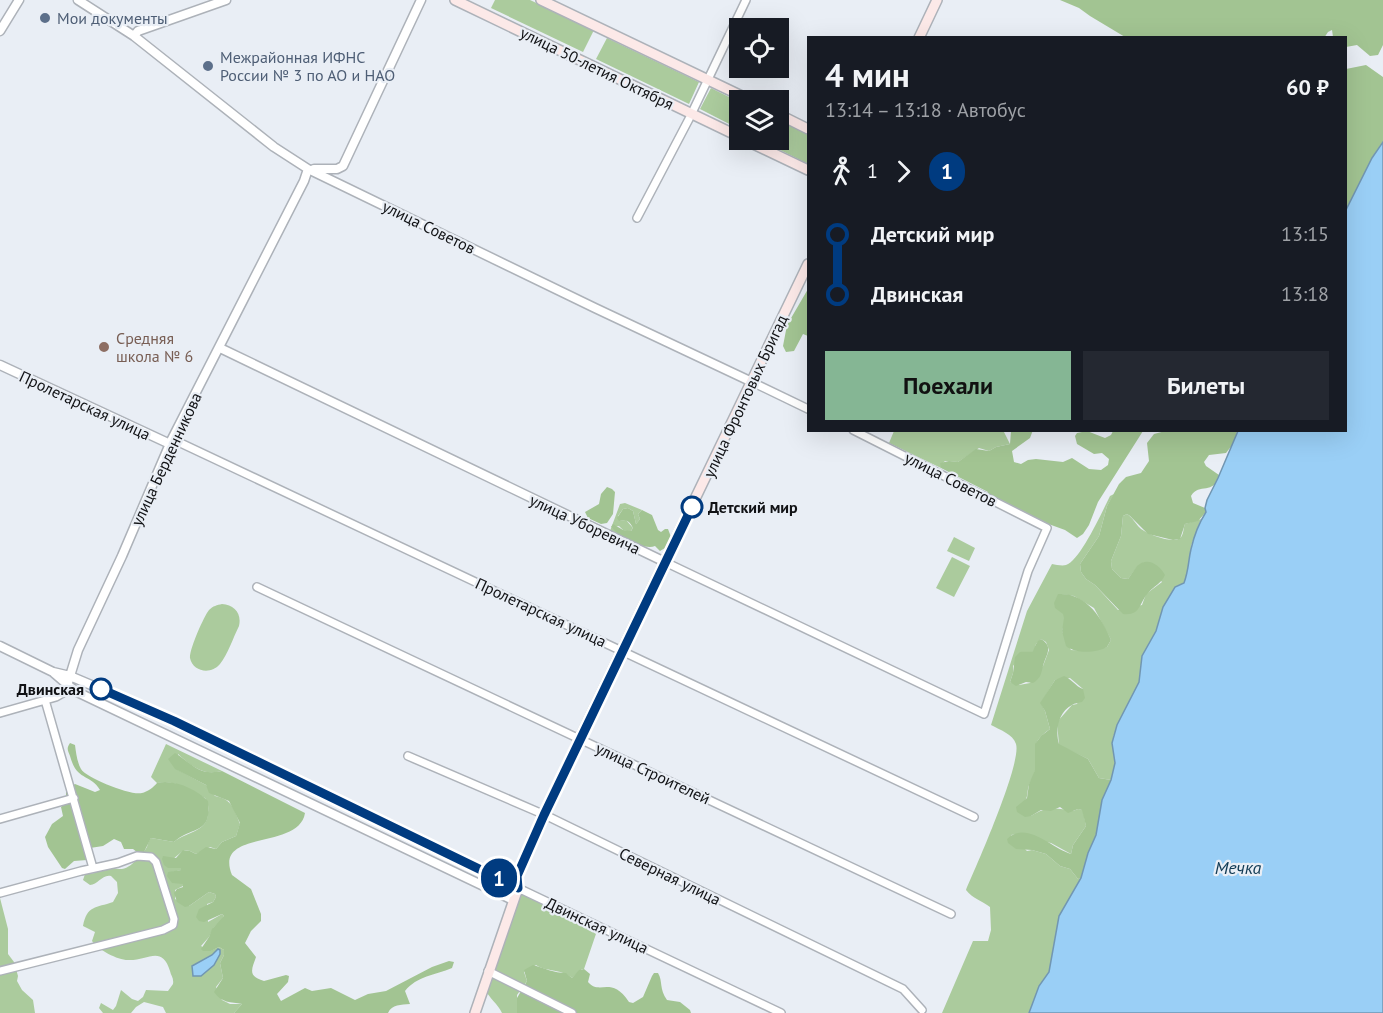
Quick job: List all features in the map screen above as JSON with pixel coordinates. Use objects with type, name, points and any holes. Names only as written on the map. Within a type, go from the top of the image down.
[{"type":"main road","name":"улица 50-летия Октября","points":[[456,0],[729,132]]},
{"type":"main road","points":[[541,0],[729,90]]},
{"type":"main road","points":[[920,36],[937,0]]},
{"type":"main road","points":[[789,120],[807,128]]},
{"type":"main road","points":[[766,150],[807,170]]},
{"type":"main road","name":"улица Фронтовых Бригад","points":[[475,1013],[518,888],[517,876],[544,815],[807,266]]},
{"type":"street","points":[[0,31],[19,0]]},
{"type":"street","name":"улица Советов","points":[[78,0],[134,36],[274,147],[308,169],[807,409]]},
{"type":"street","points":[[134,36],[138,31],[226,0]]},
{"type":"street","points":[[341,184],[343,166],[421,0]]},
{"type":"street","points":[[637,218],[692,114],[746,0]]},
{"type":"street","points":[[308,169],[337,169],[343,166]]},
{"type":"street","name":"улица Берденникова","points":[[69,680],[78,650],[171,442],[308,169]]},
{"type":"street","name":"улица Уборевича","points":[[219,348],[984,714]]},
{"type":"street","name":"Пролетарская улица","points":[[0,365],[622,651],[974,817]]},
{"type":"street","name":"улица Советов","points":[[857,432],[1047,528],[1028,571],[984,714]]},
{"type":"street","name":"улица Строителей","points":[[256,587],[951,914]]},
{"type":"street","name":"Двинская улица","points":[[0,646],[69,680],[155,712],[781,1013]]},
{"type":"street","points":[[0,713],[63,693],[69,680]]},
{"type":"street","name":"Двинская улица","points":[[69,680],[75,691],[513,900]]},
{"type":"street","points":[[45,700],[93,868]]},
{"type":"street","name":"Северная улица","points":[[408,756],[544,815],[903,988],[922,1010]]},
{"type":"street","points":[[0,819],[74,798]]},
{"type":"street","points":[[0,893],[118,863],[137,856],[151,857],[156,862],[162,878],[174,919],[173,925],[163,930],[0,971]]},
{"type":"street","points":[[488,971],[572,1013]]},
{"type":"green space","points":[[495,0],[530,0],[594,30],[583,52],[491,8]]},
{"type":"green space","points":[[1060,0],[1383,0],[1383,45],[1378,55],[1370,56],[1357,45],[1347,47],[1347,36],[1333,36],[1332,30],[1325,36],[1123,36],[1079,8]]},
{"type":"green space","points":[[607,38],[699,82],[689,104],[596,59]]},
{"type":"green space","points":[[1366,65],[1383,77],[1383,142],[1372,158],[1347,208],[1347,69]]},
{"type":"green space","points":[[711,88],[729,97],[729,124],[700,109]]},
{"type":"green space","points":[[789,125],[807,134],[807,164],[780,150],[789,150]]},
{"type":"green space","points":[[807,291],[807,336],[803,334],[794,351],[786,352],[783,346],[787,325]]},
{"type":"green space","points":[[894,432],[1004,432],[1010,444],[989,451],[979,448],[958,462],[945,461],[941,468],[889,443]]},
{"type":"green space","points":[[1011,432],[1032,432],[1030,438],[1012,451],[1014,462],[1021,464],[1036,459],[1063,462],[1072,458],[1089,469],[1101,470],[1108,465],[1109,459],[1102,453],[1094,454],[1077,444],[1075,436],[1077,433],[1090,432],[1105,438],[1112,432],[1142,432],[1098,502],[1089,525],[1077,538],[1065,530],[1032,518],[1013,507],[987,497],[988,492],[941,468],[940,463],[958,462],[976,449],[989,451],[1010,444]]},
{"type":"green space","points":[[1162,432],[1237,432],[1233,444],[1226,453],[1209,455],[1204,462],[1219,475],[1214,485],[1198,490],[1191,496],[1193,503],[1205,508],[1206,512],[1198,521],[1185,524],[1180,539],[1173,540],[1148,534],[1130,516],[1127,514],[1123,516],[1121,536],[1111,561],[1112,569],[1121,578],[1128,579],[1137,566],[1149,562],[1157,565],[1165,575],[1148,593],[1136,611],[1123,614],[1095,585],[1086,579],[1081,572],[1080,564],[1099,536],[1107,506],[1119,484],[1126,477],[1141,473],[1149,461],[1147,443],[1154,434]]},
{"type":"green space","points":[[607,487],[615,492],[613,514],[607,523],[601,524],[588,518],[585,512],[599,504],[601,494]]},
{"type":"green space","points":[[1114,494],[1107,506],[1099,536],[1080,564],[1081,572],[1086,579],[1095,585],[1118,610],[1142,605],[1146,594],[1162,582],[1145,562],[1137,567],[1128,579],[1121,578],[1112,569],[1111,561],[1121,536],[1123,516],[1127,514],[1148,533],[1172,540],[1181,537],[1185,524],[1201,519],[1191,546],[1189,568],[1184,583],[1163,607],[1156,631],[1142,656],[1139,682],[1113,737],[1115,763],[1111,780],[1099,778],[1088,759],[1059,745],[1057,722],[1072,705],[1077,704],[1083,689],[1070,678],[1055,680],[1041,703],[1050,729],[1036,744],[1035,771],[1024,802],[1031,816],[1052,809],[1083,810],[1086,826],[1073,845],[1071,854],[1025,833],[1011,835],[1027,851],[1046,854],[1060,866],[1070,869],[1078,879],[1081,878],[1059,916],[1049,972],[1039,986],[1029,1013],[942,1013],[973,941],[988,941],[991,930],[990,907],[966,890],[997,816],[1016,755],[1016,744],[1012,738],[991,725],[1027,611],[1052,564],[1066,565],[1078,554],[1110,496]],"holes":[[[1062,594],[1074,596],[1094,608],[1111,640],[1107,647],[1086,651],[1071,650],[1062,631],[1065,621]],[[1041,639],[1046,642],[1049,650],[1043,666],[1030,683],[1019,685],[1010,682],[1013,666],[1024,652],[1034,651]]]},
{"type":"green space","points":[[625,503],[642,510],[638,514],[640,519],[636,524],[633,511],[628,508],[623,509],[618,516],[620,521],[626,520],[633,528],[630,532],[619,526],[612,527],[620,504]]},
{"type":"green space","points":[[628,508],[633,511],[636,524],[640,519],[638,514],[642,510],[652,515],[658,530],[661,532],[668,529],[671,537],[665,548],[660,551],[655,546],[638,545],[614,531],[611,527],[613,524],[623,530],[631,531],[633,528],[629,522],[619,521],[617,518],[623,509]]},
{"type":"green space","points":[[611,527],[624,538],[610,531]]},
{"type":"green space","points":[[954,537],[975,548],[969,561],[947,551]]},
{"type":"green space","points":[[952,557],[970,566],[954,597],[936,588]]},
{"type":"green space","points":[[1058,594],[1077,597],[1092,608],[1103,623],[1111,640],[1107,647],[1086,652],[1066,646],[1062,631],[1063,614],[1055,608],[1054,603]]},
{"type":"green space","points":[[222,604],[236,611],[240,621],[239,626],[220,664],[212,670],[198,669],[190,658],[192,648],[209,610]]},
{"type":"green space","points":[[1041,639],[1048,648],[1040,676],[1033,683],[1026,682],[1016,686],[1010,682],[1015,657],[1020,652],[1033,651]]},
{"type":"green space","points":[[1064,676],[1083,689],[1085,698],[1082,702],[1067,708],[1061,717],[1057,733],[1059,744],[1088,759],[1099,778],[1111,780],[1102,800],[1096,835],[1081,878],[1078,879],[1070,869],[1060,866],[1046,854],[1016,849],[1008,843],[1007,839],[1015,834],[1031,834],[1071,854],[1073,845],[1086,826],[1082,810],[1078,809],[1068,813],[1060,807],[1051,811],[1041,810],[1025,817],[1017,812],[1016,807],[1027,798],[1029,784],[1035,770],[1035,744],[1050,729],[1040,703],[1055,680]]},
{"type":"green space","points":[[70,743],[75,745],[81,769],[91,777],[119,789],[136,793],[146,792],[157,783],[170,782],[184,786],[208,801],[207,820],[204,825],[174,842],[151,838],[142,856],[133,849],[124,849],[121,842],[114,839],[103,846],[90,848],[87,860],[74,861],[65,869],[62,868],[48,847],[45,837],[52,824],[63,816],[61,807],[66,802],[66,789],[75,784],[95,792],[100,790],[76,770],[68,750]]},
{"type":"green space","points":[[166,744],[222,771],[210,772],[198,769],[178,754],[178,770],[206,785],[215,796],[229,802],[240,824],[236,836],[222,842],[216,849],[210,847],[196,854],[184,850],[173,859],[168,868],[181,867],[181,870],[168,873],[184,884],[175,890],[175,899],[189,906],[209,892],[215,894],[213,902],[207,904],[208,922],[222,914],[224,916],[201,946],[210,951],[219,947],[224,950],[220,963],[223,978],[216,987],[222,1000],[230,1004],[242,1004],[234,1013],[166,1013],[163,1007],[144,1002],[131,1013],[103,1013],[99,1008],[101,1003],[113,1010],[121,990],[138,1001],[146,990],[168,991],[173,984],[167,963],[163,958],[153,956],[124,960],[114,956],[95,944],[92,941],[95,932],[83,926],[87,914],[93,908],[113,902],[118,893],[117,882],[111,876],[90,885],[83,880],[85,874],[95,873],[101,866],[106,865],[115,869],[126,868],[145,850],[151,838],[174,842],[196,831],[207,819],[208,803],[205,798],[176,784],[157,783],[151,777]]},
{"type":"green space","points":[[175,753],[201,770],[222,771],[305,813],[299,825],[288,832],[245,845],[235,851],[229,860],[232,875],[251,889],[261,914],[261,921],[251,931],[245,943],[256,957],[252,972],[255,977],[264,981],[289,976],[288,982],[277,994],[281,1001],[305,988],[312,991],[331,988],[355,1000],[368,994],[386,991],[432,967],[449,961],[454,962],[452,968],[415,982],[405,991],[410,1004],[394,1006],[388,1013],[234,1013],[242,1004],[223,1000],[214,992],[223,978],[220,963],[224,950],[219,947],[211,951],[201,949],[212,929],[224,916],[222,914],[204,922],[199,921],[196,917],[199,909],[213,902],[215,894],[209,892],[185,907],[177,902],[174,893],[183,887],[183,884],[172,883],[167,876],[168,872],[181,870],[181,868],[168,868],[162,859],[163,856],[176,858],[183,850],[196,854],[206,847],[216,849],[222,842],[236,836],[240,823],[229,801],[209,793],[206,785],[175,769],[168,759]]},
{"type":"green space","points":[[520,892],[598,928],[584,969],[572,978],[564,973],[536,965],[524,972],[527,981],[517,995],[517,1013],[502,1013],[484,988]]},
{"type":"green space","points":[[0,898],[8,929],[8,954],[14,962],[17,981],[22,990],[33,1000],[35,1013],[0,1013]]},
{"type":"green space","points":[[533,965],[566,973],[572,978],[579,970],[584,969],[590,974],[588,982],[592,986],[617,989],[629,1002],[633,1003],[643,997],[652,976],[658,973],[667,1000],[680,1002],[691,1013],[517,1013],[517,998],[527,981],[524,970]]},
{"type":"water","name":"Мечка","points":[[1383,142],[1383,1013],[1029,1013],[1039,986],[1049,972],[1059,916],[1081,878],[1096,835],[1102,800],[1111,780],[1115,763],[1112,743],[1117,725],[1139,682],[1142,656],[1156,631],[1163,607],[1175,587],[1184,583],[1192,544],[1206,512],[1207,500],[1238,432],[1347,432],[1347,208],[1372,158]]},
{"type":"water","points":[[218,949],[220,954],[214,965],[201,976],[193,976],[192,966]]},
{"type":"bus line","name":"1","points":[[101,689],[155,712],[376,817],[518,888],[517,876],[544,815],[692,507]]},
{"type":"place","name":"Мои документы","points":[[45,18]]},
{"type":"place","name":"Межрайонная ИФНС России № 3 по АО и НАО","points":[[208,66]]},
{"type":"place","name":"Средняя школа № 6","points":[[104,347]]},
{"type":"place","name":"Детский мир","points":[[692,507]]},
{"type":"place","name":"Двинская","points":[[101,689]]}]
